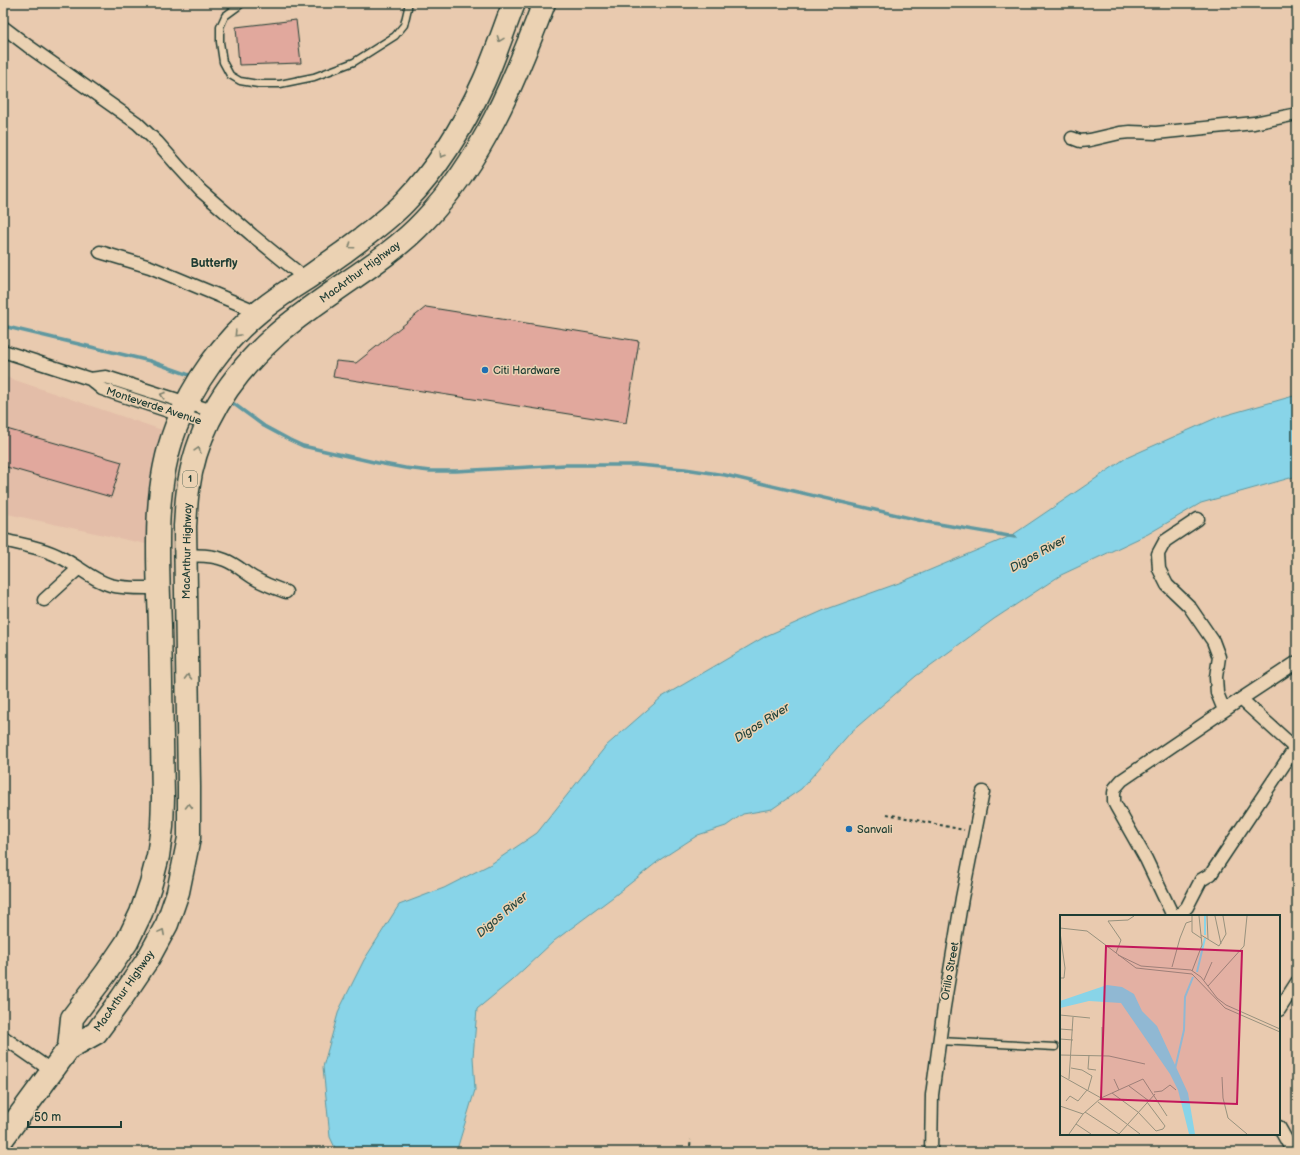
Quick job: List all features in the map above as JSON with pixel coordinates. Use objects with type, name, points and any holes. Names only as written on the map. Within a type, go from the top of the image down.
[{"type":"highway","points":[[69,1048],[72,1018],[127,942],[141,913],[158,856],[162,827],[163,798],[159,524],[161,490],[169,453],[176,428],[184,409],[213,360],[258,312],[384,222],[422,183],[462,124],[484,81],[514,3]]},
{"type":"highway","name":"MacArthur Highway","points":[[3,1138],[69,1048],[96,1033],[148,959],[167,924],[178,892],[184,867],[189,830],[185,526],[188,490],[194,462],[210,417],[235,378],[247,363],[274,337],[399,244],[424,222],[449,192],[487,134],[502,103],[544,3]]},
{"type":"street","points":[[3,26],[28,46],[137,123],[157,142],[201,191],[306,279]]},
{"type":"street","points":[[1072,138],[1080,141],[1120,133],[1156,133],[1254,123],[1297,114]]},
{"type":"street","points":[[100,252],[150,267],[258,312]]},
{"type":"street","name":"Monteverde Avenue","points":[[3,351],[90,378],[106,376],[184,409],[210,417]]},
{"type":"street","points":[[1198,519],[1166,541],[1158,554],[1159,569],[1167,585],[1189,606],[1213,641],[1219,657],[1216,677],[1217,693],[1224,710]]},
{"type":"street","points":[[4,544],[39,549],[61,557],[95,579],[110,585],[159,588]]},
{"type":"street","points":[[185,556],[200,555],[227,560],[255,579],[286,592]]},
{"type":"street","points":[[44,600],[79,568]]},
{"type":"street","points":[[1173,915],[1146,859],[1117,810],[1114,802],[1115,788],[1119,783],[1224,710],[1297,662]]},
{"type":"street","points":[[1179,915],[1187,907],[1201,880],[1211,874],[1296,749],[1241,699]]},
{"type":"street","name":"Orillo Street","points":[[931,1152],[932,1095],[944,1006],[962,898],[983,792]]},
{"type":"street","points":[[1280,1008],[1297,982]]},
{"type":"street","points":[[3,1037],[52,1071]]},
{"type":"street","points":[[1280,1129],[1291,1151]]},
{"type":"lane","points":[[240,5],[225,16],[220,27],[220,42],[223,62],[230,75],[240,81],[258,84],[280,84],[314,77],[354,62],[395,36],[404,26],[408,3]]},
{"type":"lane","points":[[939,1041],[1055,1047]]},
{"type":"path","points":[[887,814],[975,833]]},
{"type":"path","points":[[689,1152],[691,1140]]},
{"type":"shaded area","points":[[3,376],[171,433],[155,546],[3,513]]},
{"type":"water","name":"Digos River","points":[[1297,395],[1297,476],[1201,503],[1148,534],[1061,575],[994,619],[916,676],[851,732],[801,789],[772,809],[743,814],[726,826],[698,835],[661,859],[554,941],[511,981],[477,1009],[473,1057],[475,1090],[458,1146],[458,1152],[337,1152],[330,1137],[323,1067],[339,1010],[364,960],[399,905],[444,888],[491,864],[537,833],[606,746],[662,697],[766,636],[827,609],[899,583],[1011,536],[1126,458],[1216,418]]},
{"type":"building","points":[[296,20],[301,63],[239,65],[236,27]]},
{"type":"building","name":"Citi Hardware","points":[[426,307],[639,341],[626,423],[333,377],[336,361],[356,363]]},
{"type":"building","points":[[3,428],[122,462],[111,497],[3,466]]},
{"type":"waterway","points":[[3,326],[150,361],[192,376]]},
{"type":"waterway","points":[[234,404],[264,426],[303,446],[405,468],[430,471],[456,471],[565,465],[638,465],[685,469],[725,475],[927,522],[1015,537]]},
{"type":"place","name":"Citi Hardware","points":[[485,370]]},
{"type":"place","name":"Sanvali","points":[[849,829]]},
{"type":"district","name":"Butterfly","points":[[214,263]]}]
